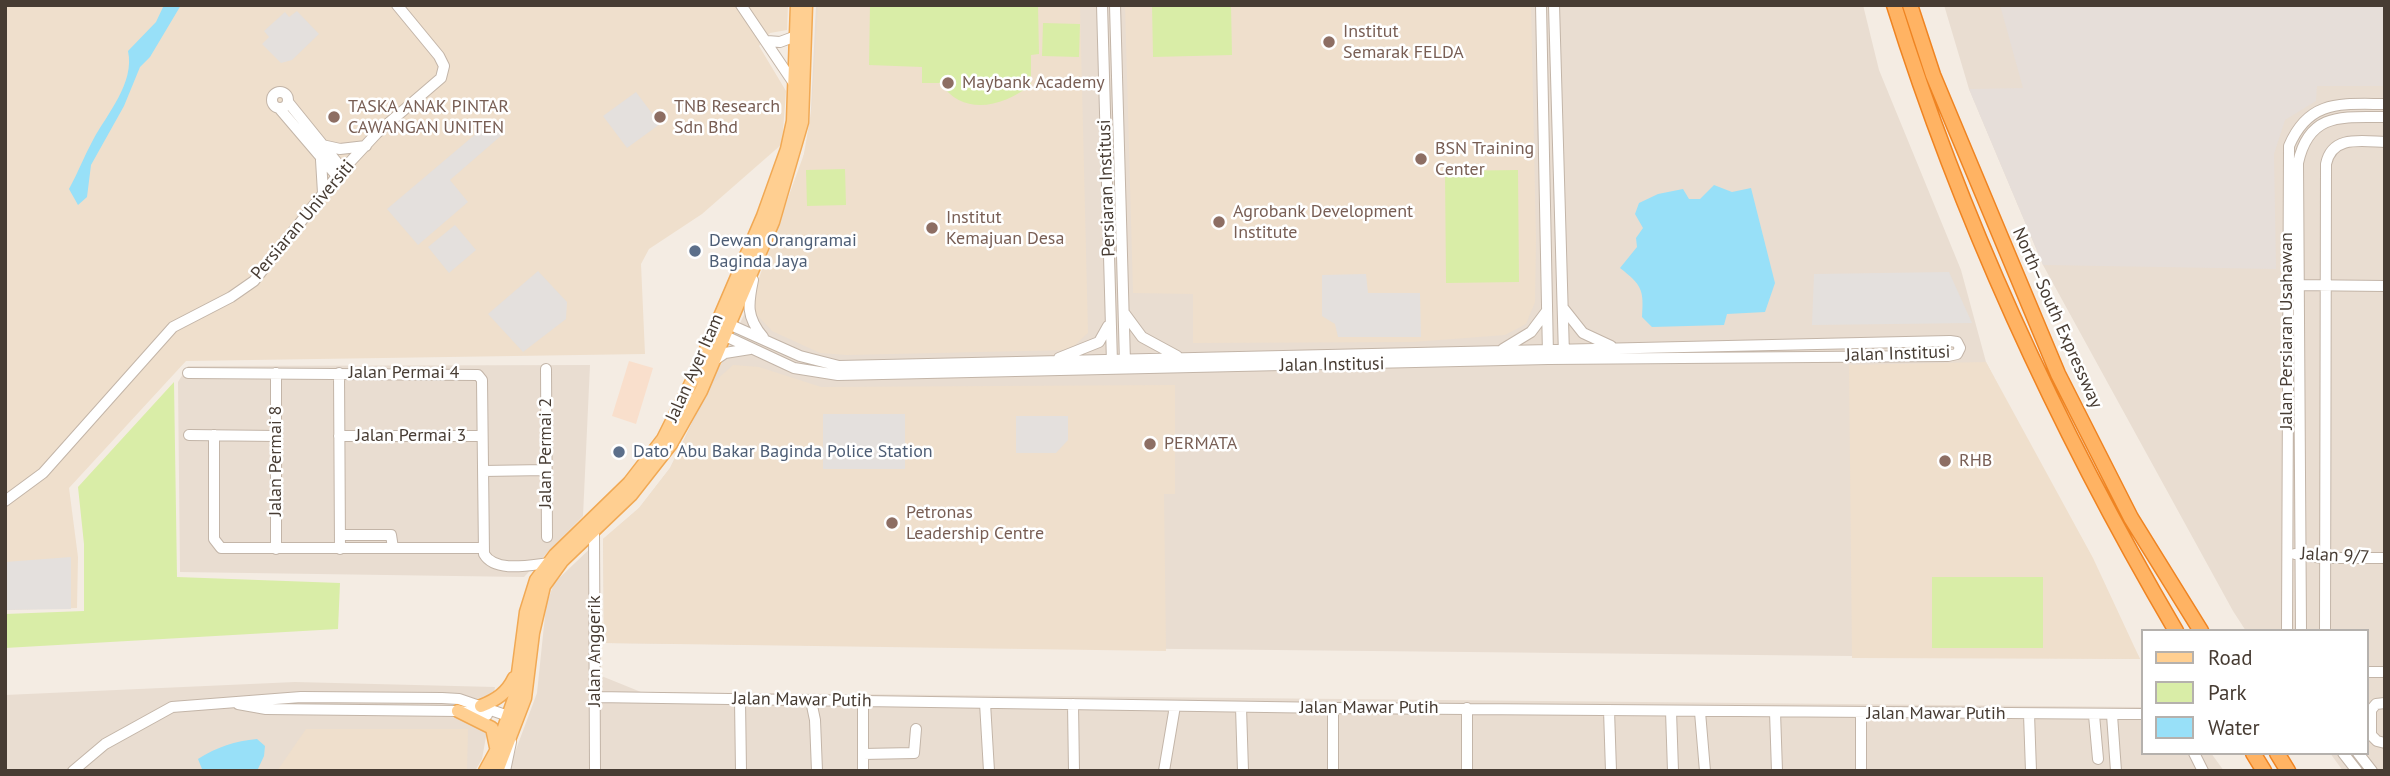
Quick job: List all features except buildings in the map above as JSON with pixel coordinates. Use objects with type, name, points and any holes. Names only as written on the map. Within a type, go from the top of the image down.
[{"type":"highway","points":[[1894,5],[1917,79],[1974,226],[2041,382],[2115,526],[2175,629]]},
{"type":"highway","name":"North–South Expressway","points":[[1910,5],[1933,75],[2058,373],[2131,518],[2200,629]]},
{"type":"highway","points":[[2254,755],[2264,771]]},
{"type":"highway","points":[[2278,755],[2288,771]]},
{"type":"main road","name":"Jalan Ayer Itam","points":[[485,771],[511,719],[525,698],[533,633],[544,586],[562,561],[631,495],[671,444],[701,390],[712,362],[720,327],[786,149],[795,85],[796,5]]},
{"type":"main road","name":"Jalan Ayer Itam","points":[[511,719],[526,612],[536,580],[548,563],[629,483],[663,439],[757,259],[773,222],[802,122],[806,5]]},
{"type":"main road","points":[[481,706],[509,689],[519,669]]},
{"type":"main road","points":[[458,710],[492,728],[496,737],[496,751]]},
{"type":"main road","points":[[497,771],[512,738],[511,719]]},
{"type":"street","name":"Persiaran Universiti","points":[[5,501],[43,473],[173,327],[231,297],[254,281],[340,173],[366,146],[437,83],[444,66],[397,5]]},
{"type":"street","points":[[741,5],[795,85]]},
{"type":"street","name":"Persiaran Institusi","points":[[1102,5],[1112,365]]},
{"type":"street","name":"Persiaran Institusi","points":[[1115,5],[1125,364]]},
{"type":"street","points":[[1541,5],[1548,354]]},
{"type":"street","points":[[1554,5],[1564,354]]},
{"type":"street","points":[[767,41],[780,42],[796,36]]},
{"type":"street","name":"Jalan Persiaran Usahawan","points":[[2287,629],[2287,153],[2295,132],[2309,116],[2328,106],[2385,104]]},
{"type":"street","points":[[284,105],[340,173]]},
{"type":"street","name":"Jalan Persiaran Usahawan","points":[[2301,629],[2298,163],[2303,144],[2315,128],[2331,120],[2385,117]]},
{"type":"street","points":[[2325,629],[2323,558],[2326,164],[2331,150],[2346,142],[2385,142]]},
{"type":"street","points":[[320,150],[366,146]]},
{"type":"street","points":[[320,150],[323,194]]},
{"type":"street","points":[[757,259],[747,306],[754,326],[766,341]]},
{"type":"street","points":[[2287,285],[2385,286]]},
{"type":"street","points":[[1563,305],[1567,316],[1583,333],[1617,348]]},
{"type":"street","points":[[1499,351],[1531,332],[1548,309]]},
{"type":"street","points":[[1124,310],[1142,337],[1181,358]]},
{"type":"street","points":[[1052,360],[1099,342],[1106,334],[1111,313]]},
{"type":"street","name":"Jalan Institusi","points":[[720,327],[766,341],[800,356],[839,366],[1052,360],[1112,365]]},
{"type":"street","name":"Jalan Institusi","points":[[720,327],[754,349],[794,368],[838,375],[1112,365],[1181,358],[1499,351],[1548,354]]},
{"type":"street","name":"Jalan Institusi","points":[[1125,364],[1548,354],[1948,356],[1957,354],[1960,348],[1957,342],[1950,341],[1617,348],[1564,354]]},
{"type":"street","points":[[712,362],[736,349],[754,349]]},
{"type":"street","name":"Jalan Permai 2","points":[[546,369],[547,537]]},
{"type":"street","name":"Jalan Permai 4","points":[[188,373],[478,375],[482,380],[484,548]]},
{"type":"street","name":"Jalan Permai 8","points":[[276,373],[276,549]]},
{"type":"street","points":[[339,373],[340,549]]},
{"type":"street","points":[[189,435],[276,436]]},
{"type":"street","points":[[214,435],[216,545],[221,548],[484,548],[486,558],[493,563],[548,563]]},
{"type":"street","name":"Jalan Permai 3","points":[[339,436],[482,436]]},
{"type":"street","points":[[483,471],[546,470]]},
{"type":"street","name":"Jalan Anggerik","points":[[594,531],[596,771]]},
{"type":"street","points":[[340,535],[391,535],[393,548]]},
{"type":"street","name":"Jalan 9/7","points":[[2286,552],[2323,558],[2385,558]]},
{"type":"street","points":[[525,565],[534,570],[536,580]]},
{"type":"street","points":[[73,771],[105,744],[156,713],[198,703],[327,696],[442,698],[481,706],[511,719]]},
{"type":"street","points":[[327,696],[328,709]]},
{"type":"street","name":"Jalan Mawar Putih","points":[[595,697],[1241,707],[2142,714]]},
{"type":"street","points":[[740,700],[741,771]]},
{"type":"street","points":[[227,701],[266,709],[458,710],[511,719]]},
{"type":"street","points":[[811,701],[815,720],[817,771]]},
{"type":"street","points":[[863,701],[863,771]]},
{"type":"street","points":[[985,703],[989,771]]},
{"type":"street","points":[[2385,703],[2376,704],[2371,710],[2371,735],[2377,741],[2385,743]]},
{"type":"street","points":[[1073,705],[1074,771]]},
{"type":"street","points":[[1164,771],[1175,706]]},
{"type":"street","points":[[1241,707],[1242,771]]},
{"type":"street","points":[[1333,708],[1333,771]]},
{"type":"street","points":[[1467,708],[1467,771]]},
{"type":"street","points":[[1609,710],[1611,771]]},
{"type":"street","points":[[1671,711],[1673,771]]},
{"type":"street","points":[[1700,712],[1704,770]]},
{"type":"street","points":[[1775,712],[1777,771]]},
{"type":"street","points":[[1860,771],[1861,713]]},
{"type":"street","points":[[2029,714],[2031,771]]},
{"type":"street","points":[[2094,715],[2098,759]]},
{"type":"street","points":[[2112,715],[2116,771]]},
{"type":"street","points":[[863,754],[914,754],[916,729]]},
{"type":"street","points":[[505,771],[510,761],[512,738]]},
{"type":"street","points":[[2195,755],[2203,771]]},
{"type":"street","points":[[2345,755],[2357,771]]},
{"type":"street","points":[[2360,755],[2372,771]]},
{"type":"shaded area","points":[[5,5],[788,5],[787,30],[770,33],[759,46],[786,91],[782,144],[702,214],[649,249],[641,264],[645,354],[186,361],[69,488],[78,557],[77,608],[5,610]]},
{"type":"shaded area","points":[[816,5],[1863,5],[1879,70],[1961,270],[1986,362],[2140,659],[604,643],[603,539],[639,508],[670,468],[757,288],[800,171],[810,129]]},
{"type":"shaded area","name":"Institut Kemajuan Desa","points":[[818,5],[1080,5],[1088,333],[1070,350],[847,355],[820,353],[772,331],[755,313],[755,289],[804,154],[812,106]]},
{"type":"shaded area","points":[[1125,5],[1531,5],[1536,239],[1535,302],[1526,324],[1505,335],[1413,342],[1193,343],[1193,294],[1133,293]]},
{"type":"shaded area","points":[[1944,5],[2385,5],[2385,771],[2343,771],[2331,755],[2369,755],[2369,629],[2245,629],[2043,265],[1969,89]]},
{"type":"shaded area","points":[[2000,5],[2385,5],[2385,86],[2317,86],[2316,101],[2285,120],[2274,154],[2276,269],[2043,265],[1969,89],[2023,88]]},
{"type":"shaded area","points":[[297,11],[319,34],[292,60],[281,63],[262,44],[269,37],[264,31],[285,12],[289,17]]},
{"type":"shaded area","points":[[636,92],[660,124],[627,148],[603,116]]},
{"type":"shaded area","points":[[491,121],[503,134],[450,180],[468,202],[418,245],[387,209]]},
{"type":"shaded area","points":[[455,225],[476,250],[449,273],[428,247]]},
{"type":"shaded area","points":[[538,271],[567,302],[566,319],[523,352],[488,314]]},
{"type":"shaded area","points":[[1949,272],[1972,323],[1812,325],[1814,274]]},
{"type":"shaded area","points":[[1366,274],[1368,293],[1420,293],[1421,337],[1338,337],[1335,324],[1322,316],[1322,275]]},
{"type":"shaded area","points":[[629,361],[653,368],[636,424],[612,416]]},
{"type":"shaded area","name":"RHB","points":[[1986,362],[2093,558],[2140,659],[1852,658],[1849,365]]},
{"type":"shaded area","points":[[590,365],[583,516],[524,577],[180,572],[178,382],[188,366]]},
{"type":"shaded area","name":"Petronas Leadership Centre","points":[[733,365],[759,367],[821,387],[1175,385],[1175,494],[1164,494],[1166,651],[604,643],[603,539],[639,508],[670,468],[714,382]]},
{"type":"shaded area","points":[[823,414],[905,414],[905,469],[823,469]]},
{"type":"shaded area","points":[[1016,416],[1068,416],[1068,440],[1056,453],[1016,453]]},
{"type":"shaded area","points":[[599,540],[599,675],[641,692],[2142,707],[2142,755],[2212,755],[2224,771],[508,771],[537,693],[546,606],[554,583]]},
{"type":"shaded area","points":[[71,557],[71,609],[5,610],[5,562]]},
{"type":"shaded area","points":[[295,682],[495,687],[482,759],[475,771],[5,771],[5,695]]},
{"type":"shaded area","points":[[306,729],[468,729],[467,771],[277,771]]},
{"type":"green space","points":[[870,5],[1038,5],[1039,54],[1031,55],[1031,85],[996,103],[972,104],[960,101],[940,83],[922,83],[922,67],[869,65]]},
{"type":"green space","points":[[1152,5],[1231,5],[1232,55],[1153,57]]},
{"type":"green space","points":[[1043,23],[1080,24],[1079,57],[1042,56]]},
{"type":"green space","points":[[845,169],[846,205],[807,206],[806,170]]},
{"type":"green space","points":[[1518,170],[1519,282],[1446,283],[1445,171]]},
{"type":"green space","points":[[174,382],[177,577],[340,583],[338,629],[5,648],[5,614],[84,611],[84,544],[78,487]]},
{"type":"green space","points":[[1932,577],[2043,577],[2043,648],[1932,648]]},
{"type":"water","points":[[164,5],[181,5],[150,57],[140,67],[124,106],[91,165],[87,197],[78,205],[69,189],[124,86],[129,63],[128,51],[156,22]]},
{"type":"water","points":[[1714,185],[1732,192],[1751,188],[1775,283],[1765,312],[1727,314],[1724,325],[1652,327],[1642,317],[1640,289],[1620,268],[1637,247],[1636,238],[1643,228],[1635,214],[1639,203],[1658,194],[1683,189],[1689,199],[1700,199]]},
{"type":"water","points":[[257,739],[265,746],[257,771],[202,769],[198,759],[205,755],[226,745]]},
{"type":"place","name":"Institut Semarak FELDA","points":[[1329,42]]},
{"type":"place","name":"Maybank Academy","points":[[948,83]]},
{"type":"place","name":"TASKA ANAK PINTAR CAWANGAN UNITEN","points":[[334,117]]},
{"type":"place","name":"TNB Research Sdn Bhd","points":[[660,117]]},
{"type":"place","name":"BSN Training Center","points":[[1421,159]]},
{"type":"place","name":"Agrobank Development Institute","points":[[1219,222]]},
{"type":"place","name":"Institut Kemajuan Desa","points":[[932,228]]},
{"type":"place","name":"Dewan Orangramai Baginda Jaya","points":[[695,251]]},
{"type":"place","name":"PERMATA","points":[[1150,444]]},
{"type":"place","name":"Dato' Abu Bakar Baginda Police Station","points":[[619,452]]},
{"type":"place","name":"RHB","points":[[1945,461]]},
{"type":"place","name":"Petronas Leadership Centre","points":[[892,523]]}]
